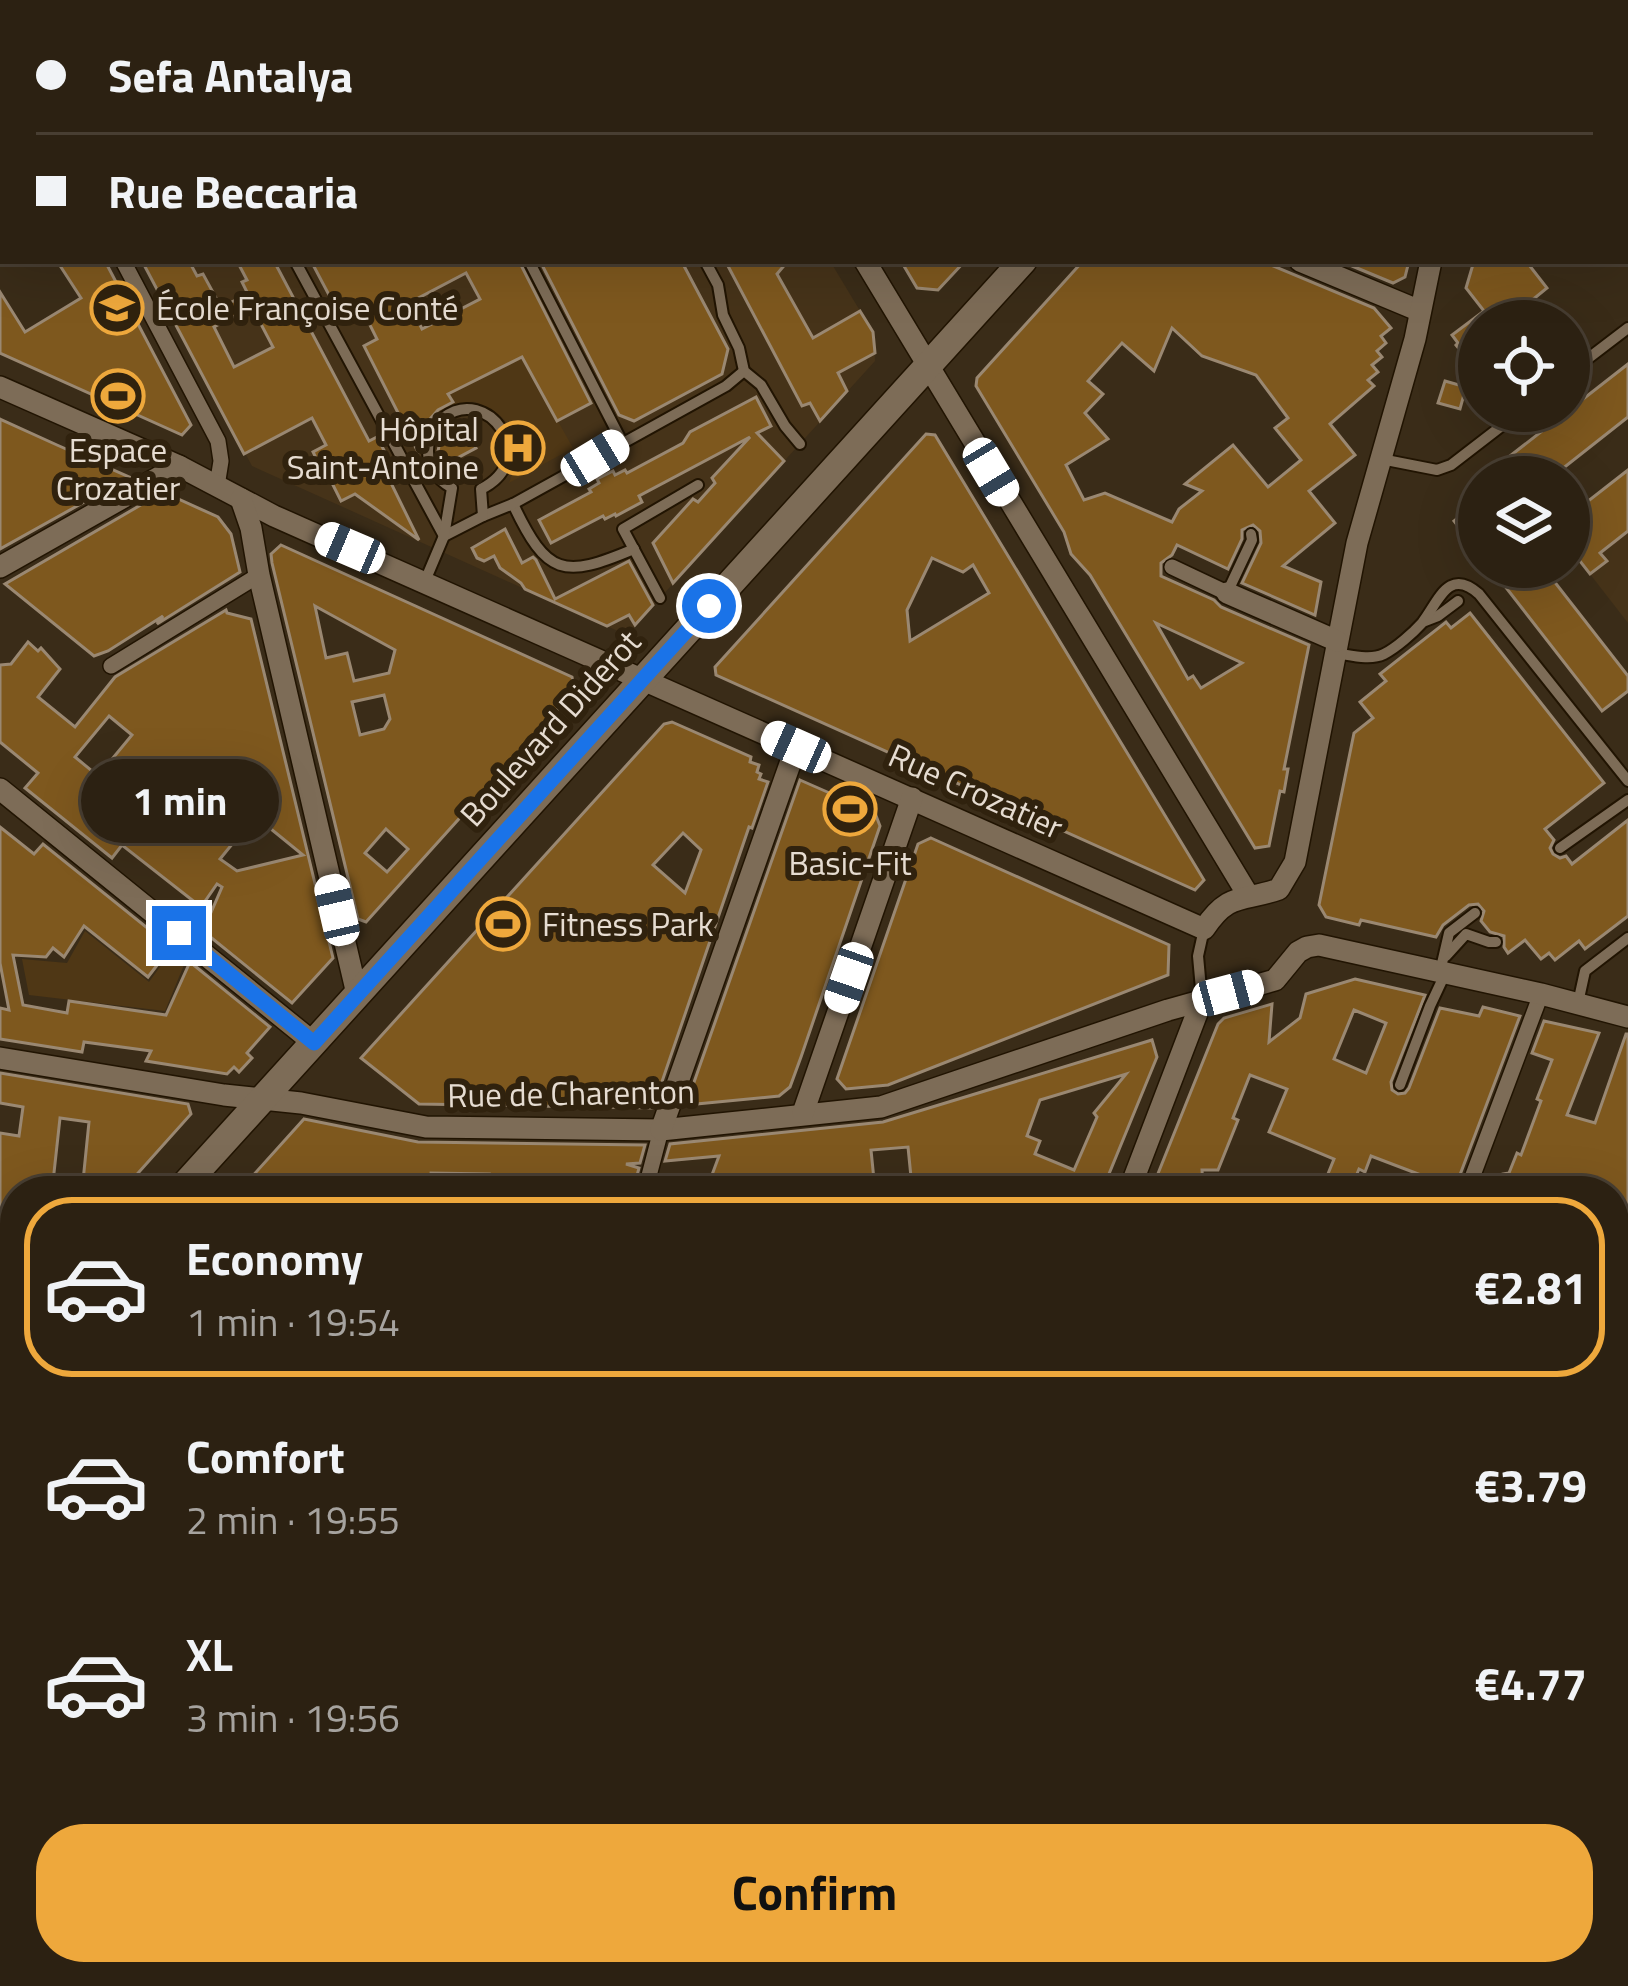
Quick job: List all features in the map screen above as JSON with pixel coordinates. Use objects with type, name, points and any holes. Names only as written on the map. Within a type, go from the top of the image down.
[{"type":"main road","name":"Boulevard Diderot","points":[[193,1176],[1020,264]]},
{"type":"street","points":[[125,264],[218,441],[218,487]]},
{"type":"street","points":[[867,264],[1248,895]]},
{"type":"street","points":[[1307,264],[1420,310]]},
{"type":"street","points":[[1204,929],[1222,907],[1248,895],[1279,889],[1294,862],[1357,544],[1415,339],[1430,264]]},
{"type":"street","name":"Rue Crozatier","points":[[0,387],[179,466],[274,516],[1204,929]]},
{"type":"street","points":[[0,567],[179,466]]},
{"type":"street","points":[[241,499],[357,994]]},
{"type":"street","points":[[1172,567],[1336,647]]},
{"type":"street","points":[[111,665],[259,575]]},
{"type":"street","points":[[649,1176],[796,747]]},
{"type":"street","points":[[0,789],[314,1043]]},
{"type":"street","points":[[803,1113],[912,798]]},
{"type":"street","name":"Rue de Charenton","points":[[0,1058],[426,1127],[661,1130],[881,1106],[1275,980],[1307,946],[1443,968]]},
{"type":"street","points":[[1443,968],[1628,1018]]},
{"type":"street","points":[[1474,1176],[1541,994]]},
{"type":"street","points":[[1135,1176],[1202,1000]]},
{"type":"lane","points":[[297,264],[444,536]]},
{"type":"lane","points":[[531,264],[622,442]]},
{"type":"lane","points":[[707,264],[718,285],[723,315],[740,348],[744,371],[761,385],[800,444]]},
{"type":"lane","points":[[1590,358],[1628,328]]},
{"type":"lane","points":[[444,536],[513,504],[726,386],[744,371]]},
{"type":"lane","points":[[461,410],[483,412],[498,422],[509,450],[500,476],[481,489],[452,488],[432,469],[429,439],[442,418],[461,410]]},
{"type":"lane","points":[[1381,459],[1437,470],[1451,465],[1494,432]]},
{"type":"lane","points":[[660,598],[622,529],[698,484]]},
{"type":"lane","points":[[424,581],[444,536],[452,488]]},
{"type":"lane","points":[[481,489],[483,516]]},
{"type":"lane","points":[[513,504],[543,555],[562,566],[595,566],[634,549]]},
{"type":"lane","points":[[1227,593],[1251,534]]},
{"type":"lane","points":[[1422,622],[1433,603],[1453,585],[1474,589],[1628,781]]},
{"type":"lane","points":[[1336,647],[1378,657],[1422,622],[1458,602]]},
{"type":"lane","points":[[1560,848],[1628,800]]},
{"type":"lane","points":[[1400,1084],[1443,968],[1449,933],[1475,913]]},
{"type":"lane","points":[[1202,1000],[1198,956],[1204,929]]},
{"type":"lane","points":[[1443,968],[1466,934],[1496,942]]},
{"type":"lane","points":[[1578,1003],[1585,971],[1628,938]]},
{"type":"shaded area","name":"Hôpital Saint-Antoine","points":[[144,264],[832,264],[874,334],[875,361],[631,630],[620,632],[252,466]]},
{"type":"shaded area","points":[[517,348],[573,448],[509,483],[516,443],[509,426],[479,403],[454,405],[444,396],[504,365]]},
{"type":"shaded area","points":[[1628,470],[1628,623],[1590,574],[1590,500]]},
{"type":"shaded area","points":[[85,931],[149,982],[173,949],[186,960],[165,1011],[29,995],[22,959],[67,963]]},
{"type":"building","points":[[59,264],[107,264],[191,425],[182,435],[0,353],[0,292],[25,332],[81,298]]},
{"type":"building","points":[[144,264],[191,264],[197,276],[203,274],[221,307],[248,294],[239,264],[276,264],[369,441],[377,437],[396,473],[388,477],[419,540],[355,494],[341,501],[313,452],[326,445],[312,418],[244,454]],"holes":[[[252,307],[273,347],[234,367],[214,327]]]},
{"type":"building","points":[[313,264],[521,264],[591,403],[557,421],[522,357],[448,394],[453,402],[429,420],[418,452],[364,346],[377,339],[358,301],[338,312]],"holes":[[[466,273],[480,299],[422,329],[409,303]]]},
{"type":"building","points":[[542,264],[683,264],[728,349],[722,374],[634,421],[619,415]]},
{"type":"building","points":[[785,264],[777,274],[813,338],[860,311],[873,332],[875,353],[838,373],[847,391],[820,421],[810,403],[802,406],[728,266]]},
{"type":"building","points":[[903,264],[962,264],[938,290],[917,288]]},
{"type":"building","points":[[1080,264],[1268,264],[1374,308],[1391,328],[1381,336],[1386,343],[1377,351],[1382,357],[1372,365],[1378,372],[1368,380],[1374,386],[1330,424],[1355,455],[1309,491],[1335,523],[1283,566],[1321,582],[1315,615],[1242,583],[1261,543],[1260,531],[1253,525],[1242,530],[1228,569],[1177,545],[1161,563],[1161,576],[1309,645],[1284,769],[1288,769],[1284,792],[1280,791],[1269,846],[1255,848],[1090,575],[1071,554],[1064,532],[976,386],[977,378]],"holes":[[[1172,328],[1202,356],[1256,375],[1288,418],[1275,428],[1301,460],[1268,487],[1233,445],[1185,484],[1202,491],[1179,509],[1172,522],[1105,493],[1084,500],[1066,465],[1108,439],[1085,413],[1103,394],[1088,381],[1122,343],[1154,371]],[[1156,623],[1242,663],[1201,688],[1193,676],[1188,679]]]},
{"type":"building","points":[[1347,264],[1408,264],[1405,277],[1393,283]]},
{"type":"building","points":[[1473,264],[1528,264],[1547,288],[1532,300],[1475,300],[1466,288]]},
{"type":"building","points":[[1628,364],[1628,417],[1579,456],[1510,456],[1541,432],[1590,432],[1590,394]]},
{"type":"building","points":[[1445,381],[1458,385],[1458,408],[1438,403]]},
{"type":"building","points":[[756,397],[771,426],[757,433],[784,461],[673,583],[653,543],[693,499],[698,502],[715,483],[712,478],[750,437],[639,496],[642,502],[616,516],[603,516],[551,543],[539,520],[591,492],[597,479],[613,471],[615,475],[627,473]]},
{"type":"building","points":[[0,419],[57,445],[129,477],[0,549]]},
{"type":"building","points":[[462,420],[476,448],[442,466],[441,437]]},
{"type":"building","points":[[926,434],[935,435],[1204,880],[1195,890],[716,675],[715,667]],"holes":[[[932,558],[963,572],[973,565],[989,593],[910,641],[907,610]]]},
{"type":"building","points":[[1628,470],[1628,531],[1600,553],[1607,561],[1590,574],[1590,500]]},
{"type":"building","points":[[163,492],[218,517],[231,534],[240,572],[157,624],[163,616],[94,656],[5,584]]},
{"type":"building","points":[[505,529],[522,563],[536,560],[555,599],[629,561],[653,605],[635,625],[629,615],[607,626],[525,589],[500,568],[494,556],[484,561],[472,548]]},
{"type":"building","points":[[281,545],[572,677],[575,690],[366,922],[358,919],[271,554]],"holes":[[[315,606],[395,650],[389,673],[354,681],[347,653],[326,658]],[[384,695],[390,719],[384,729],[360,735],[352,702]],[[386,829],[408,849],[387,872],[365,853]]]},
{"type":"building","points":[[1506,588],[1559,588],[1628,676],[1628,691],[1602,711]]},
{"type":"building","points":[[226,610],[251,619],[333,958],[292,1003],[203,931],[222,887],[217,884],[201,907],[122,845],[112,858],[25,788],[38,773],[0,742],[0,665],[11,664],[28,642],[38,651],[41,648],[60,669],[38,697],[75,727],[115,677]],"holes":[[[109,716],[132,735],[98,776],[75,757]],[[255,816],[303,855],[237,871],[220,859]]]},
{"type":"building","points":[[1470,613],[1604,783],[1545,829],[1554,840],[1553,854],[1566,856],[1572,864],[1628,820],[1628,916],[1585,949],[1579,941],[1555,960],[1549,953],[1541,959],[1525,940],[1508,953],[1504,936],[1490,932],[1481,921],[1484,911],[1478,904],[1469,905],[1443,925],[1436,937],[1326,917],[1319,905],[1354,733],[1373,718],[1360,702],[1386,681],[1380,674],[1446,622],[1451,628]]},
{"type":"building","points":[[672,722],[751,757],[750,762],[759,765],[759,779],[768,782],[653,1108],[419,1104],[361,1058],[664,724]],"holes":[[[683,833],[701,850],[685,893],[653,865]]]},
{"type":"building","points":[[800,780],[875,813],[880,826],[801,1057],[790,1087],[779,1096],[686,1105]]},
{"type":"building","points":[[0,827],[34,854],[43,844],[171,947],[148,977],[84,926],[64,957],[53,948],[46,957],[13,955],[23,1005],[67,1013],[69,1001],[166,1015],[190,962],[270,1027],[247,1053],[252,1058],[239,1072],[234,1067],[227,1074],[146,1061],[151,1051],[84,1042],[82,1052],[0,1039],[0,1008],[9,1010],[0,963]]},
{"type":"building","points":[[931,838],[1169,945],[1168,975],[888,1085],[846,1089],[837,1079],[918,844]]},
{"type":"building","points":[[1355,979],[1425,995],[1391,1082],[1398,1094],[1409,1088],[1440,1008],[1479,1016],[1483,1007],[1520,1016],[1460,1176],[1424,1176],[1371,1156],[1365,1172],[1359,1169],[1356,1176],[1327,1176],[1334,1159],[1269,1132],[1287,1089],[1250,1075],[1218,1170],[1202,1170],[1202,1176],[1157,1176],[1218,1024],[1272,1004],[1269,1042],[1300,1018],[1306,994]],"holes":[[[1354,1010],[1386,1023],[1366,1073],[1334,1059]]]},
{"type":"building","points":[[1544,1021],[1599,1033],[1567,1115],[1595,1123],[1628,1034],[1628,1176],[1503,1176],[1517,1153],[1521,1155],[1552,1060],[1532,1053]]},
{"type":"building","points":[[1152,1040],[1157,1057],[1108,1176],[911,1176],[908,1147],[871,1150],[874,1176],[712,1176],[719,1156],[665,1161],[670,1144],[883,1122]],"holes":[[[1126,1074],[1094,1113],[1097,1117],[1074,1170],[1035,1154],[1040,1141],[1027,1136],[1040,1100]]]},
{"type":"building","points":[[0,1073],[188,1104],[191,1114],[135,1176],[84,1176],[89,1122],[60,1118],[54,1176],[0,1176],[0,1133],[19,1136],[23,1107],[0,1103]]},
{"type":"building","points":[[304,1119],[418,1142],[645,1145],[640,1163],[626,1164],[639,1168],[637,1176],[253,1176]]},
{"type":"place","name":"École Françoise Conté","points":[[117,308]]},
{"type":"place","name":"Espace Crozatier","points":[[118,396]]},
{"type":"place","name":"Hôpital Saint-Antoine","points":[[518,448]]},
{"type":"place","name":"Basic-Fit","points":[[850,809]]},
{"type":"place","name":"Fitness Park","points":[[503,924]]},
{"type":"route","points":[[179,933],[314,1043],[709,606]]}]
